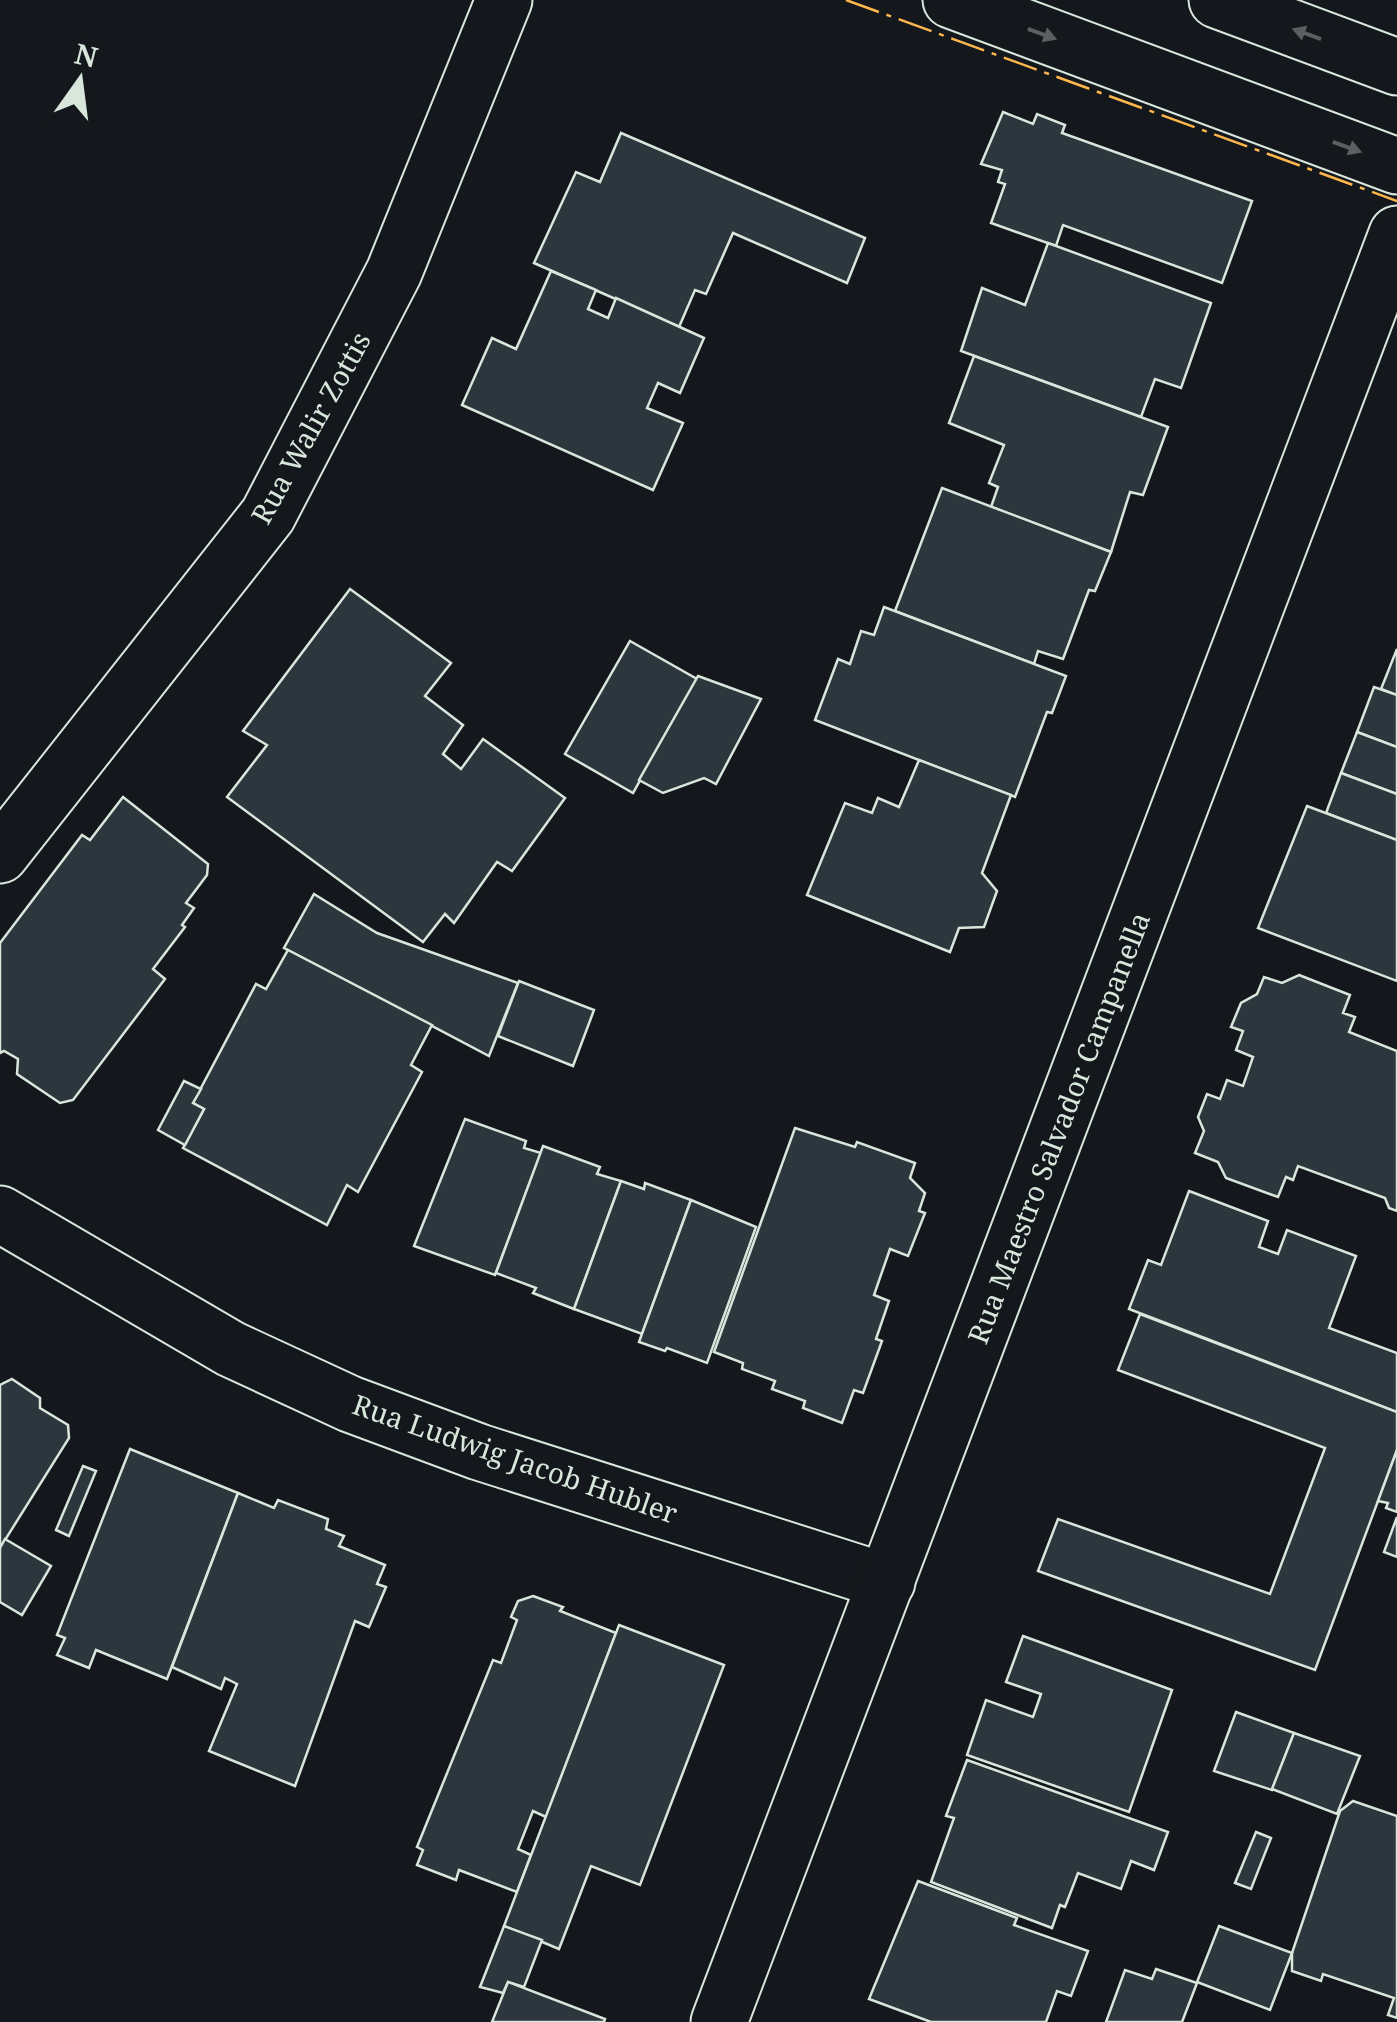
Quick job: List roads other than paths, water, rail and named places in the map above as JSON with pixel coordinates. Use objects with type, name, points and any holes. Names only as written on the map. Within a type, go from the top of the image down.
[{"type":"street","name":"Rua Walir Zottis","points":[[0,855],[268,514],[394,272],[504,0]]},
{"type":"street","points":[[951,0],[1397,166]]},
{"type":"street","points":[[1216,0],[1397,67]]},
{"type":"street","name":"Rua Maestro Salvador Campanella","points":[[720,2022],[1397,234]]},
{"type":"street","name":"Rua Ludwig Jacob Hubler","points":[[0,1214],[232,1349],[350,1404],[479,1452],[887,1582]]}]
